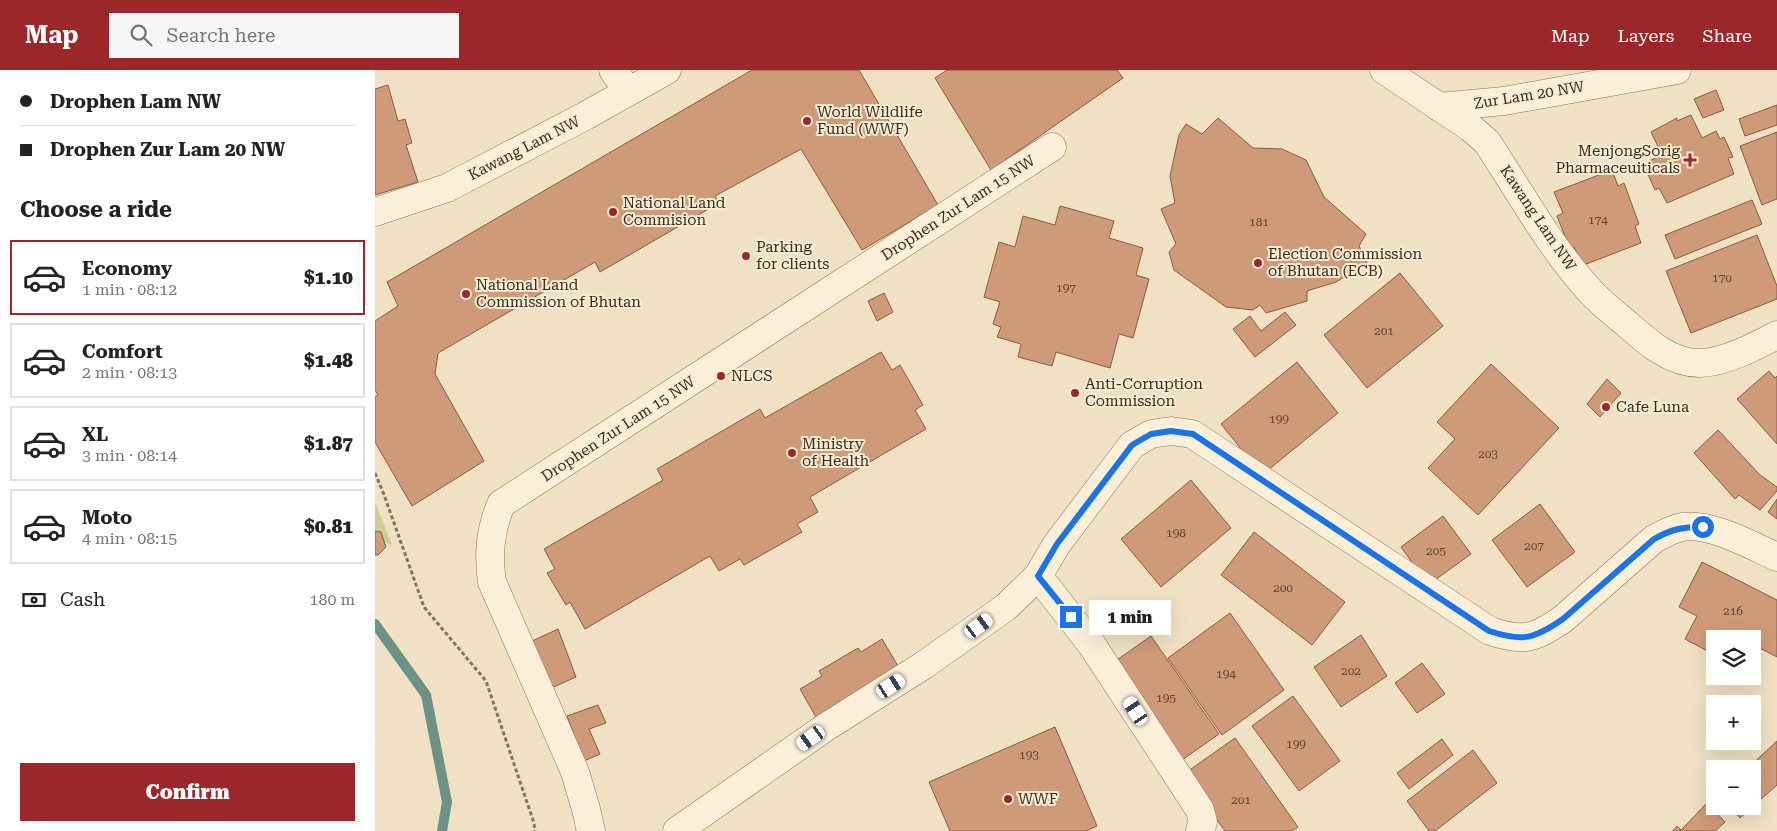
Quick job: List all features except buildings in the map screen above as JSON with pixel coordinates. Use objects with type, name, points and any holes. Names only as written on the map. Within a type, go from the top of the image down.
[{"type":"street","name":"Kawang Lam NW","points":[[375,212],[447,188],[585,116],[621,81],[667,70]]},
{"type":"street","name":"Kawang Lam NW","points":[[1384,70],[1471,128],[1487,142],[1561,257],[1591,293],[1651,346],[1677,358],[1697,363],[1714,362],[1777,335]]},
{"type":"street","name":"Zur Lam 20 NW","points":[[1439,108],[1504,101],[1677,70]]},
{"type":"street","name":"Drophen Zur Lam 15 NW","points":[[591,831],[575,772],[492,582],[489,562],[490,542],[494,521],[501,504],[1052,147]]},
{"type":"street","points":[[677,831],[826,727],[939,654],[1006,607],[1038,576],[1057,544],[1132,445],[1151,434],[1171,431],[1193,434],[1489,631],[1510,638],[1529,638],[1563,619],[1654,539],[1669,531],[1683,527],[1703,527],[1777,557]]},
{"type":"street","points":[[1038,576],[1093,645],[1200,810],[1203,822],[1200,831]]},
{"type":"path","points":[[375,473],[424,607],[486,681],[534,823],[535,831]]},
{"type":"green space","points":[[375,502],[392,545],[381,541],[375,535]]},
{"type":"waterway","points":[[375,624],[426,695],[447,802],[442,831]]},
{"type":"place","name":"World Wildlife Fund (WWF)","points":[[807,121]]},
{"type":"place","name":"MenjongSorig Pharmaceuiticals","points":[[1690,160]]},
{"type":"place","name":"National Land Commision","points":[[613,212]]},
{"type":"place","name":"Parking for clients","points":[[746,256]]},
{"type":"place","name":"Election Commission of Bhutan (ECB)","points":[[1258,263]]},
{"type":"place","name":"National Land Commission of Bhutan","points":[[466,294]]},
{"type":"place","name":"NLCS","points":[[721,376]]},
{"type":"place","name":"Anti-Corruption Commission","points":[[1075,393]]},
{"type":"place","name":"Cafe Luna","points":[[1606,407]]},
{"type":"place","name":"Ministry of Health","points":[[792,453]]},
{"type":"place","name":"WWF","points":[[1008,799]]},
{"type":"route","points":[[1071,617],[1038,576],[1057,544],[1132,445],[1151,434],[1171,431],[1193,434],[1489,631],[1510,638],[1529,638],[1563,619],[1654,539],[1669,531],[1683,527],[1703,527]]}]
